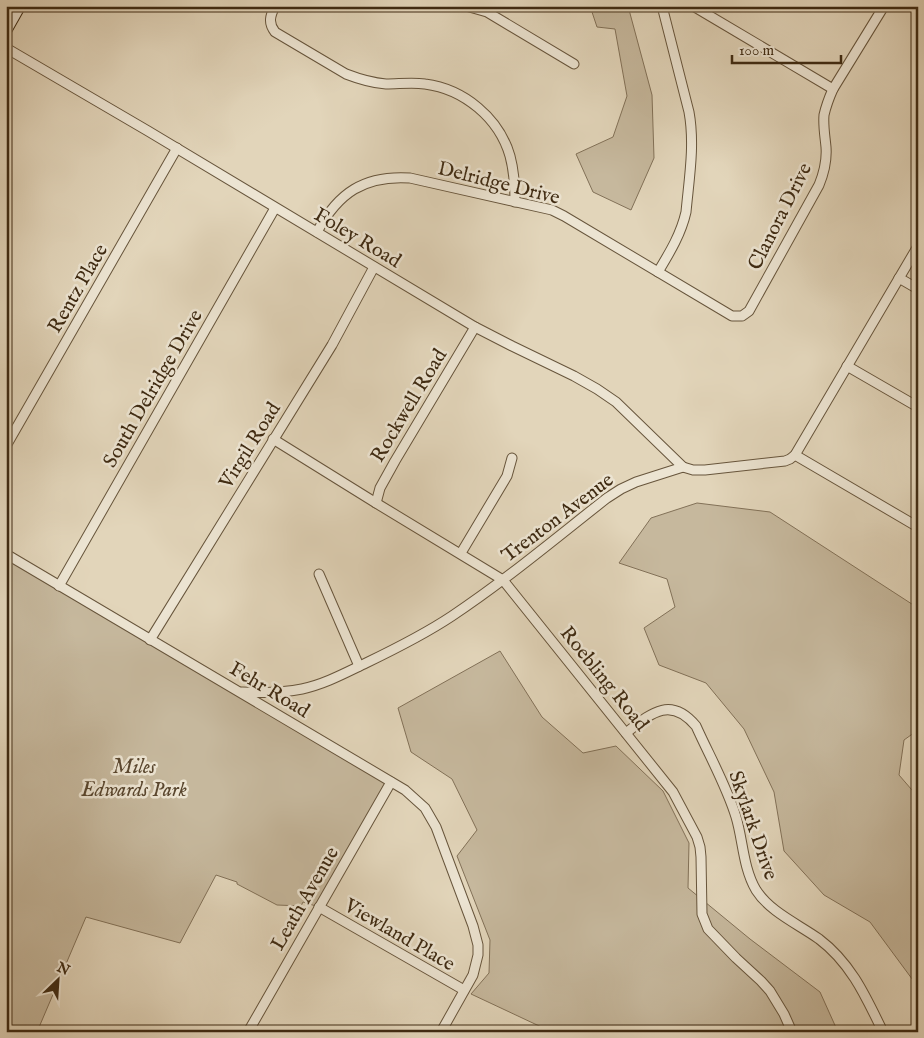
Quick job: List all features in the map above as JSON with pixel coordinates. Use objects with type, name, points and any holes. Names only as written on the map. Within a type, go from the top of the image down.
[{"type":"street","points":[[6,29],[18,6]]},
{"type":"street","points":[[275,6],[270,19],[275,32],[334,68],[358,79],[374,83],[410,82],[427,84],[450,91],[474,104],[493,123],[505,143],[514,173],[515,202]]},
{"type":"street","points":[[466,6],[487,12],[574,64]]},
{"type":"street","points":[[658,272],[676,242],[684,222],[692,140],[689,112],[662,6]]},
{"type":"street","points":[[693,6],[833,89]]},
{"type":"street","name":"Clanora Drive","points":[[728,313],[737,317],[749,311],[819,185],[824,171],[826,156],[824,116],[828,100],[884,6]]},
{"type":"street","name":"Foley Road","points":[[6,48],[475,327],[597,389],[616,402],[683,467]]},
{"type":"street","name":"Rentz Place","points":[[6,446],[177,148]]},
{"type":"street","name":"Delridge Drive","points":[[317,232],[329,212],[345,195],[354,189],[366,183],[389,178],[410,178],[552,210],[728,313]]},
{"type":"street","name":"South Delridge Drive","points":[[59,586],[275,208]]},
{"type":"street","points":[[918,246],[795,455],[918,527]]},
{"type":"street","name":"Virgil Road","points":[[150,640],[332,344],[374,267]]},
{"type":"street","points":[[899,278],[918,289]]},
{"type":"street","name":"Rockwell Road","points":[[376,503],[380,488],[394,461],[475,327]]},
{"type":"street","points":[[847,366],[918,407]]},
{"type":"street","name":"Roebling Road","points":[[273,439],[503,580],[673,792],[697,837],[701,857],[702,914],[708,929],[770,991],[792,1032]]},
{"type":"street","name":"Trenton Avenue","points":[[242,692],[262,693],[302,689],[335,678],[390,652],[451,617],[503,580],[614,494],[636,482],[683,467],[693,470],[725,468],[785,461],[795,455]]},
{"type":"street","points":[[461,554],[507,476],[512,458]]},
{"type":"street","name":"Fehr Road","points":[[6,554],[405,790],[426,808],[436,827],[464,901],[476,935],[478,955],[473,975],[441,1032]]},
{"type":"street","points":[[319,574],[359,666]]},
{"type":"street","name":"Skylark Drive","points":[[626,734],[649,715],[662,710],[681,713],[696,726],[730,800],[748,872],[757,890],[770,905],[820,940],[844,962],[862,990],[883,1032]]},
{"type":"street","name":"Leath Avenue","points":[[248,1032],[391,782]]},
{"type":"street","name":"Viewland Place","points":[[319,907],[464,990]]},
{"type":"green space","points":[[590,6],[628,6],[652,95],[654,158],[631,210],[593,192],[576,154],[613,137],[627,96],[615,29],[597,27]]},
{"type":"green space","points":[[697,503],[770,512],[918,608],[918,730],[904,740],[899,775],[918,797],[918,987],[870,922],[824,895],[784,851],[774,792],[744,729],[706,683],[659,665],[644,628],[675,607],[667,579],[619,563],[651,518]]},
{"type":"green space","name":"Miles Edwards Park","points":[[6,554],[391,782],[319,907],[303,902],[301,906],[277,905],[237,884],[237,882],[216,875],[180,943],[86,917],[37,1032],[6,1032]]},
{"type":"green space","points":[[500,651],[542,717],[583,753],[616,746],[663,791],[689,843],[688,888],[750,939],[820,992],[838,1032],[552,1032],[471,994],[489,973],[490,940],[457,856],[477,830],[452,779],[411,752],[398,708]]}]
